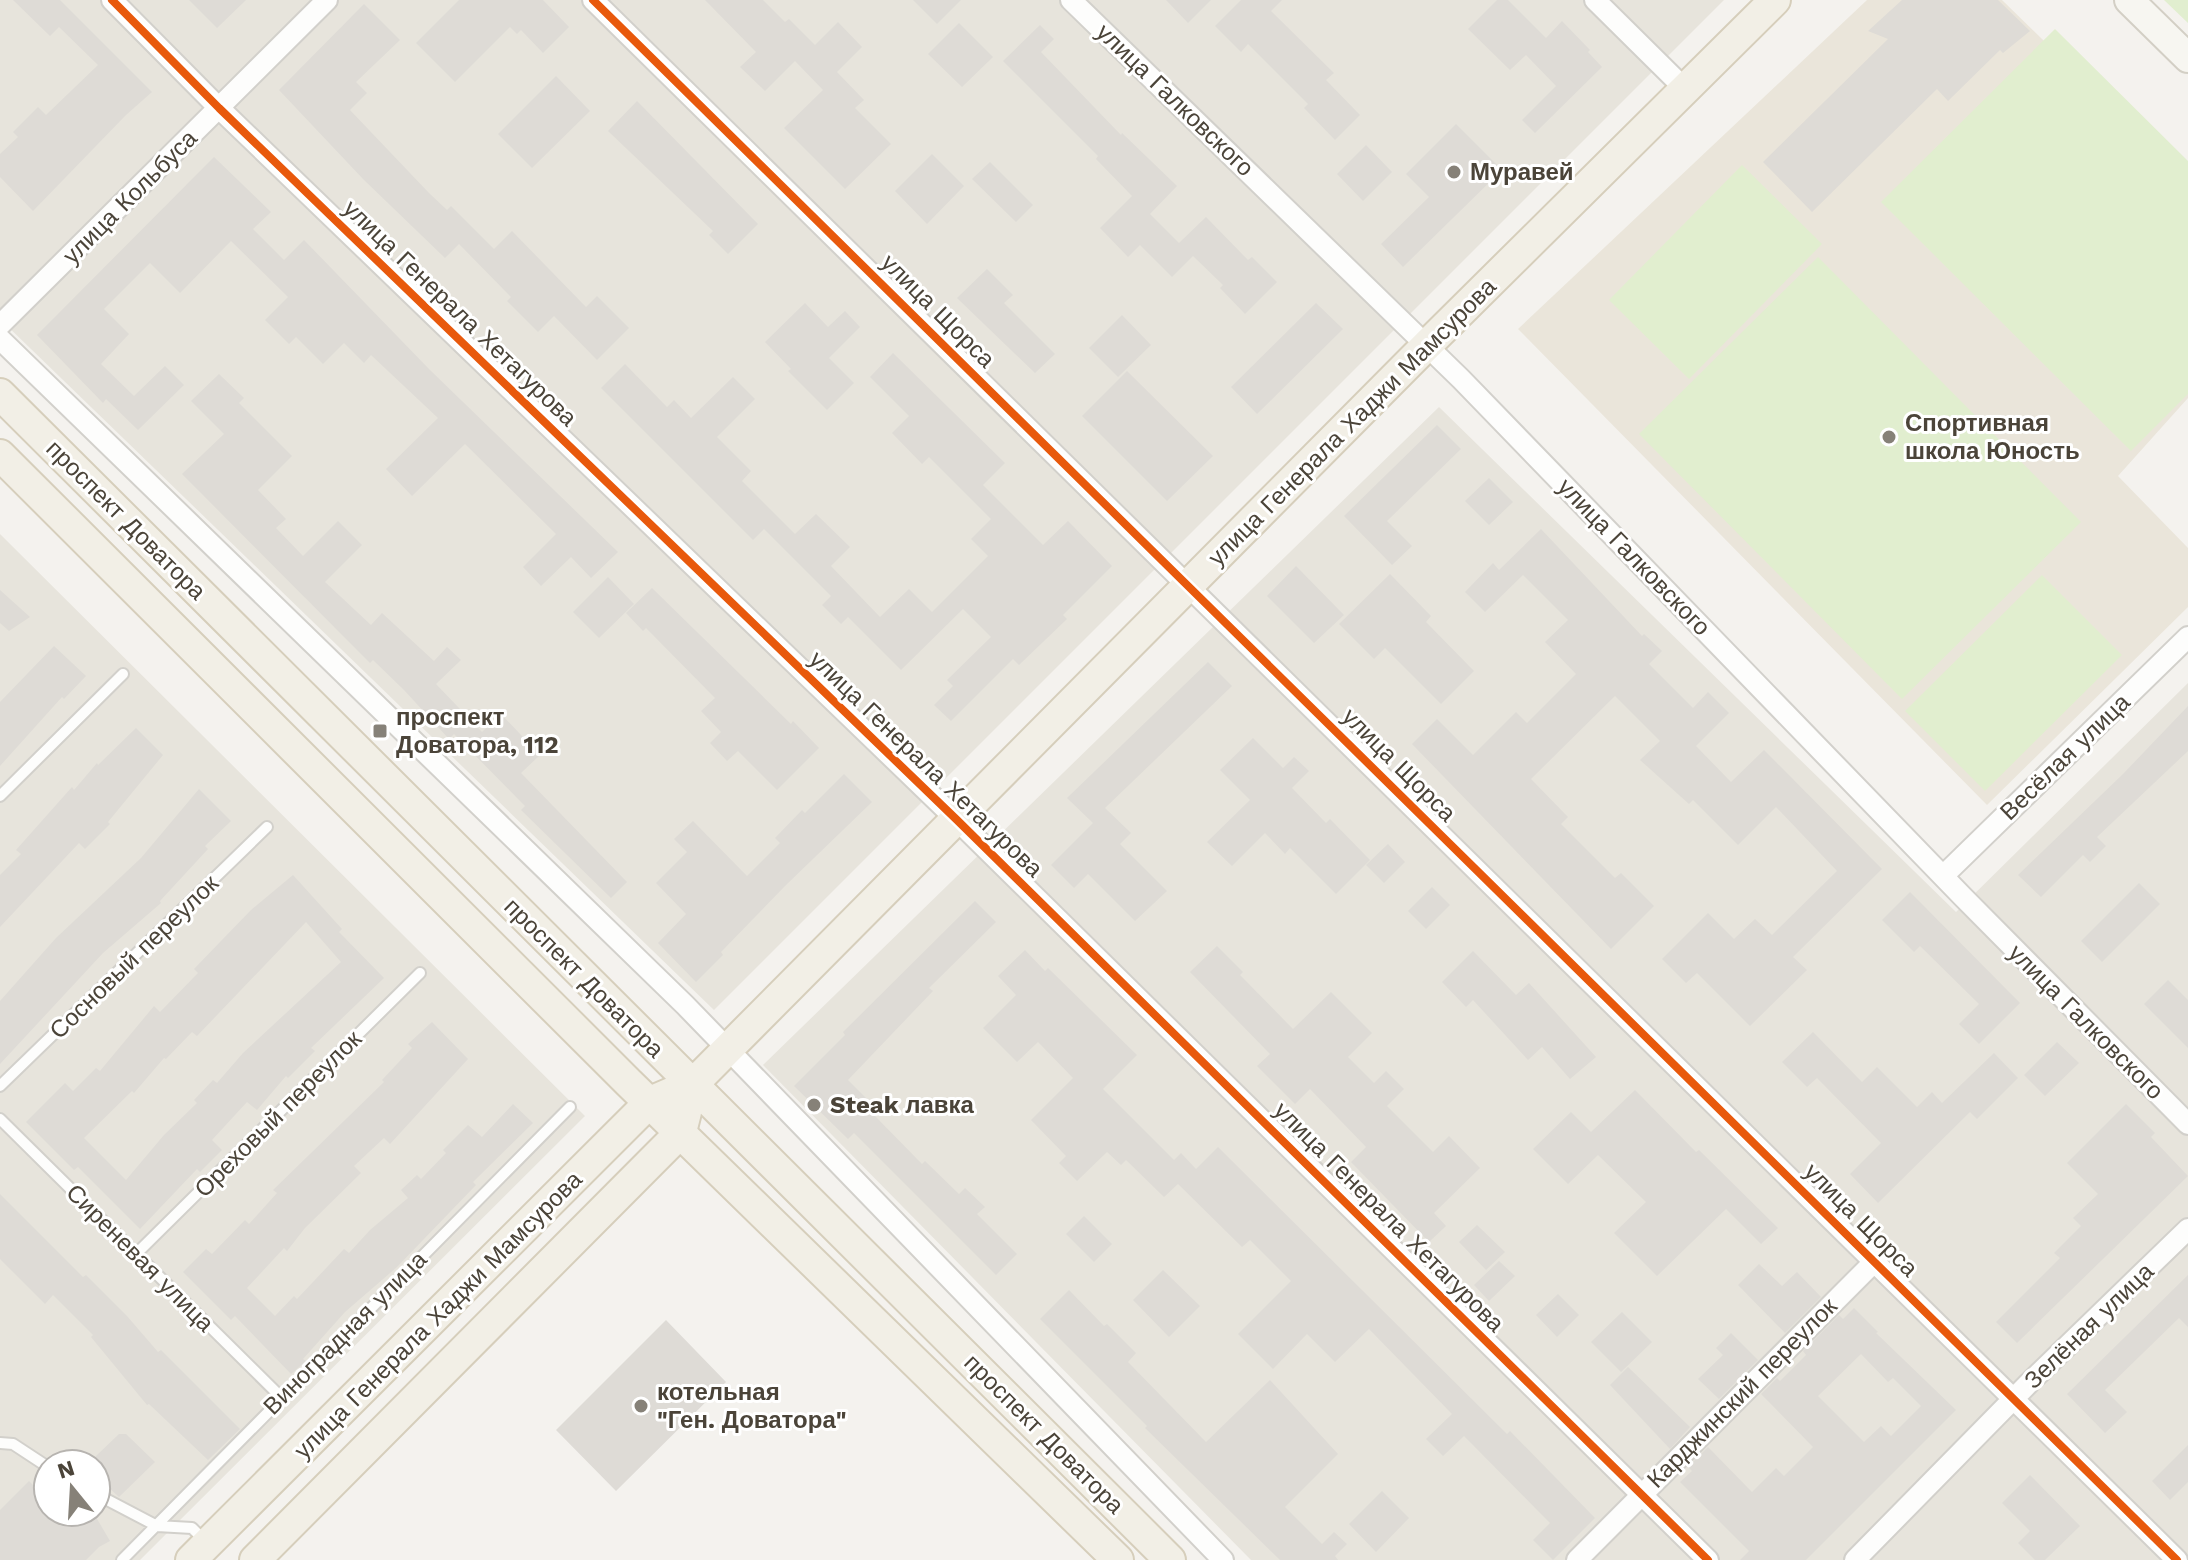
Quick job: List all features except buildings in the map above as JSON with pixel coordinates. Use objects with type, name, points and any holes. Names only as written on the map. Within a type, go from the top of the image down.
[{"type":"main road","name":"улица Генерала Хаджи Мамсурова","points":[[199,1552],[650,1102],[694,1083],[1427,345],[1775,0]]},
{"type":"main road","name":"проспект Доватора","points":[[0,394],[1170,1560]]},
{"type":"main road","name":"проспект Доватора","points":[[0,455],[650,1102],[1118,1560]]},
{"type":"main road","name":"улица Генерала Хаджи Мамсурова","points":[[258,1559],[681,1132],[694,1083]]},
{"type":"main road","points":[[328,1426],[359,1456]]},
{"type":"street","name":"улица Генерала Хетагурова","points":[[112,0],[219,108],[957,820],[1708,1560]]},
{"type":"street","name":"улица Кольбуса","points":[[0,325],[327,0]]},
{"type":"street","name":"улица Щорса","points":[[593,0],[2177,1560]]},
{"type":"street","name":"улица Галковского","points":[[1071,0],[1427,345],[2188,1124]]},
{"type":"street","points":[[1595,0],[1685,89]]},
{"type":"street","points":[[2129,0],[2188,58]]},
{"type":"street","name":"проспект Доватора","points":[[0,339],[728,1049],[1223,1560]]},
{"type":"street","name":"Весёлая улица","points":[[1943,876],[2188,637]]},
{"type":"street","name":"Зелёная улица","points":[[1855,1560],[2014,1398],[2188,1229]]},
{"type":"street","name":"Карджинский переулок","points":[[1577,1560],[1874,1262]]},
{"type":"lane","points":[[0,796],[123,674]]},
{"type":"lane","name":"Сосновый переулок","points":[[0,1086],[267,827]]},
{"type":"lane","name":"Ореховый переулок","points":[[136,1254],[420,973]]},
{"type":"lane","name":"Виноградная улица","points":[[122,1560],[570,1107]]},
{"type":"lane","name":"Сиреневая улица","points":[[0,1119],[281,1397]]},
{"type":"lane","points":[[0,1443],[13,1444],[32,1456]]},
{"type":"lane","points":[[112,1502],[157,1526],[192,1528],[199,1552]]},
{"type":"shaded area","points":[[0,0],[1724,0],[714,1010],[0,319]]},
{"type":"shaded area","name":"Спортивная школа Юность","points":[[1867,0],[2002,0],[2188,181],[2188,398],[2118,476],[2188,548],[2188,607],[1987,805],[1518,329]]},
{"type":"shaded area","points":[[1439,407],[1956,912],[2188,683],[2188,1560],[1251,1560],[763,1065]]},
{"type":"shaded area","points":[[0,534],[585,1116],[140,1560],[0,1560]]},
{"type":"green space","points":[[2164,0],[2188,0],[2188,23]]},
{"type":"green space","points":[[2055,29],[2188,161],[2188,394],[2131,451],[1881,202]]},
{"type":"green space","points":[[1742,165],[1822,244],[1689,379],[1609,300]]},
{"type":"green space","points":[[1818,257],[2081,522],[1902,699],[1639,434]]},
{"type":"green space","points":[[2042,575],[2122,655],[1985,791],[1905,711]]},
{"type":"cycle path","points":[[112,0],[219,108],[957,820],[1708,1560]]},
{"type":"cycle path","points":[[593,0],[2177,1560]]},
{"type":"place","name":"Муравей","points":[[1454,172]]},
{"type":"place","name":"Спортивная школа Юность","points":[[1889,437]]},
{"type":"place","name":"проспект Доватора, 112","points":[[380,731]]},
{"type":"place","name":"Steak лавка","points":[[814,1105]]},
{"type":"place","name":"котельная \"Ген. Доватора\"","points":[[641,1406]]}]
